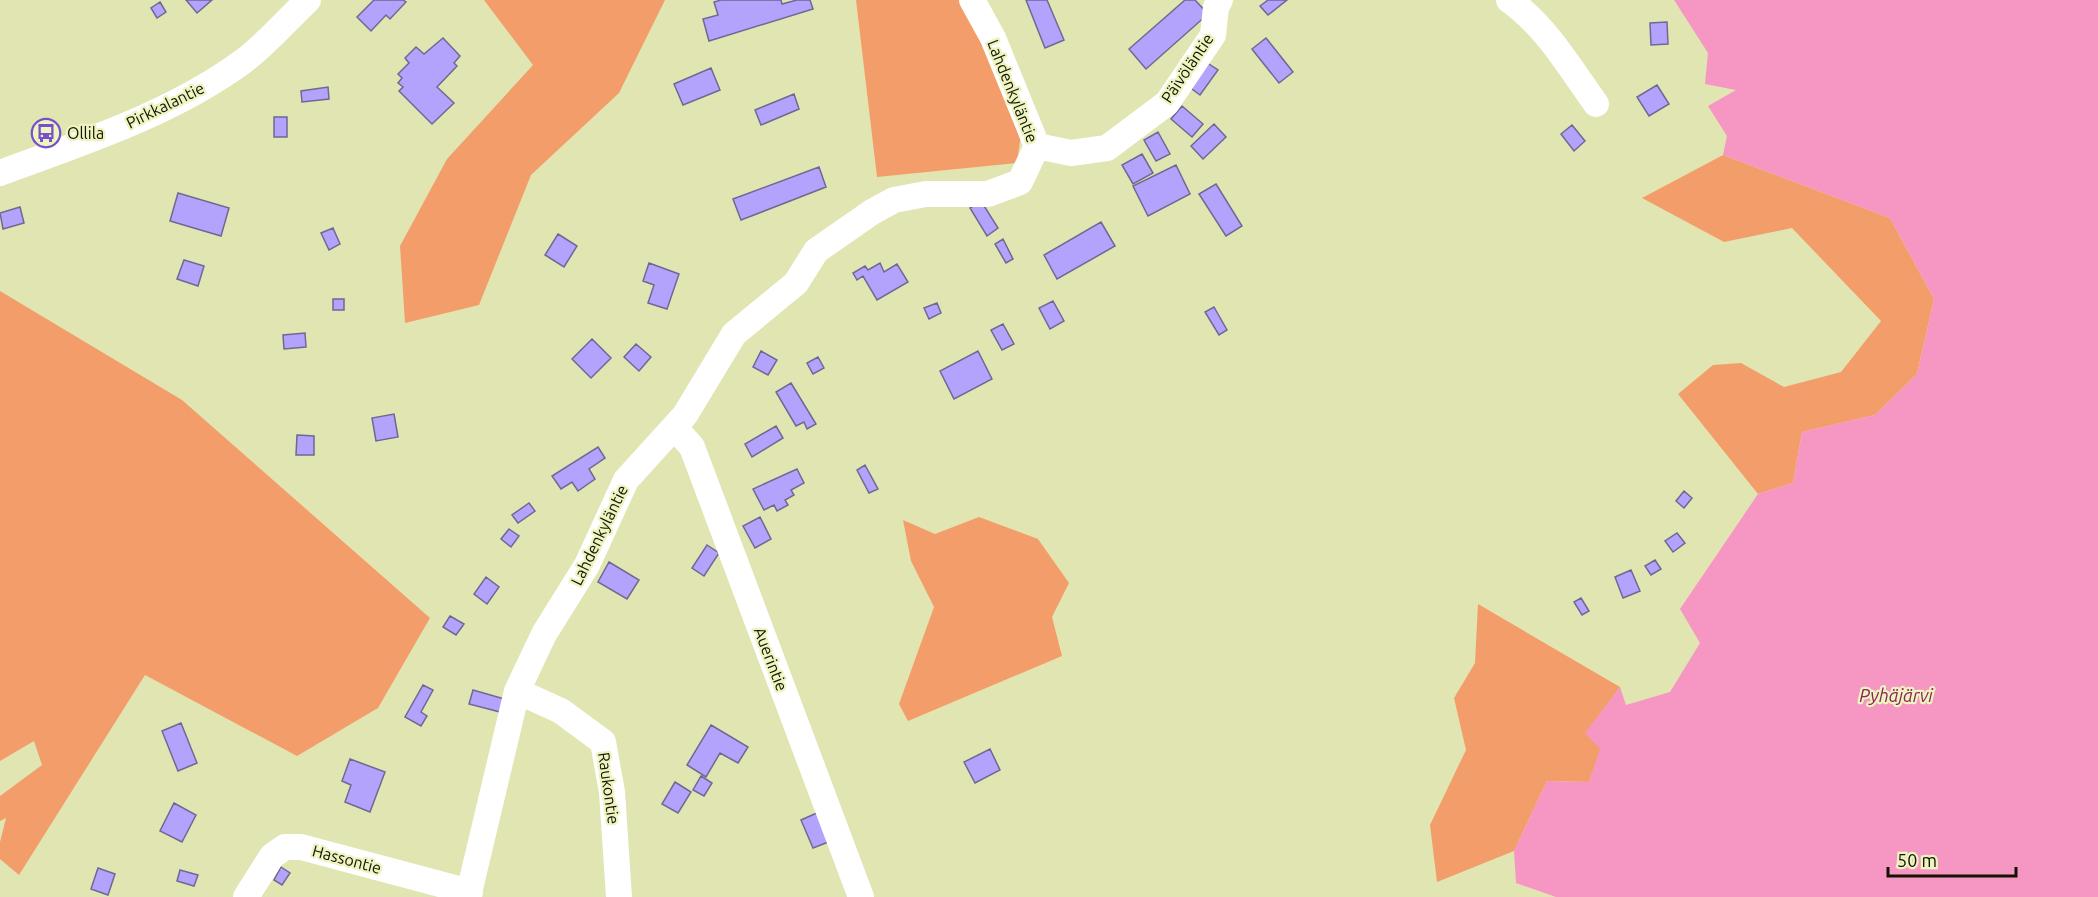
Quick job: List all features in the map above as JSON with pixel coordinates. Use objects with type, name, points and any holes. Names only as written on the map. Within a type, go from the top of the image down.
[{"type":"street","name":"Pirkkalantie","points":[[0,173],[157,112],[195,91],[246,59],[308,0]]},
{"type":"street","name":"Lahdenkyläntie","points":[[469,895],[517,691],[544,634],[587,565],[626,480],[685,415],[734,334],[796,283],[816,250],[894,200],[926,194],[988,194],[1020,182],[1037,146],[993,38],[972,0]]},
{"type":"street","name":"Päivöläntie","points":[[1037,146],[1071,153],[1107,148],[1167,103],[1214,35],[1216,7],[1220,0]]},
{"type":"street","points":[[1509,0],[1518,6],[1551,40],[1596,104]]},
{"type":"street","name":"Auerintie","points":[[674,427],[692,447],[861,897]]},
{"type":"street","name":"Raukontie","points":[[517,691],[561,711],[603,742],[612,792],[619,897]]},
{"type":"street","name":"Hassontie","points":[[246,897],[272,856],[285,847],[301,847],[469,895]]},
{"type":"shaded area","points":[[484,0],[665,0],[619,93],[531,175],[479,305],[405,323],[400,246],[447,159],[533,65]]},
{"type":"shaded area","points":[[856,0],[962,0],[1021,134],[1017,163],[877,177]]},
{"type":"shaded area","points":[[1723,155],[1890,218],[1934,299],[1917,374],[1875,415],[1802,432],[1793,483],[1758,494],[1678,394],[1713,365],[1741,363],[1784,387],[1841,372],[1881,321],[1792,228],[1724,242],[1642,198]]},
{"type":"shaded area","points":[[0,291],[182,400],[430,618],[378,708],[297,756],[145,675],[19,875],[0,859],[0,842],[6,818],[0,821],[0,796],[42,765],[34,741],[0,761]]},
{"type":"shaded area","points":[[979,517],[1038,539],[1069,583],[1052,617],[1062,656],[908,721],[899,704],[934,607],[911,561],[903,520],[935,534]]},
{"type":"shaded area","points":[[1478,604],[1620,687],[1586,733],[1601,749],[1589,782],[1547,781],[1514,851],[1437,882],[1430,825],[1466,750],[1454,698],[1475,663]]},
{"type":"water","name":"Pyhäjärvi","points":[[1674,0],[2098,0],[2098,897],[1556,897],[1516,883],[1514,851],[1547,781],[1589,782],[1600,749],[1585,733],[1620,687],[1626,705],[1670,692],[1700,643],[1680,609],[1758,494],[1793,483],[1802,432],[1875,415],[1917,374],[1934,299],[1890,218],[1723,155],[1727,136],[1708,106],[1736,90],[1705,84],[1708,53]]},
{"type":"building","points":[[186,0],[212,0],[197,13]]},
{"type":"building","points":[[374,0],[403,0],[406,2],[390,19],[386,15],[371,31],[357,17]]},
{"type":"building","points":[[781,0],[782,4],[797,0],[810,0],[813,9],[709,41],[703,19],[718,15],[714,2]]},
{"type":"building","points":[[1026,0],[1047,0],[1064,40],[1045,48]]},
{"type":"building","points":[[1185,0],[1195,0],[1208,14],[1146,69],[1129,49]]},
{"type":"building","points":[[1268,0],[1287,0],[1268,15],[1260,6]]},
{"type":"building","points":[[160,2],[166,12],[157,18],[151,8]]},
{"type":"building","points":[[1667,22],[1668,44],[1651,45],[1650,23]]},
{"type":"building","points":[[443,38],[460,56],[454,63],[457,66],[437,87],[454,103],[432,124],[399,91],[403,87],[398,83],[402,78],[398,74],[409,63],[405,58],[416,47],[424,54]]},
{"type":"building","points":[[1266,38],[1293,72],[1279,83],[1252,49]]},
{"type":"building","points":[[1206,62],[1218,70],[1200,95],[1188,86]]},
{"type":"building","points":[[711,68],[720,90],[683,105],[674,84]]},
{"type":"building","points":[[1657,85],[1669,104],[1649,116],[1637,97]]},
{"type":"building","points":[[328,87],[329,99],[302,102],[301,91]]},
{"type":"building","points":[[794,94],[799,109],[761,125],[755,110]]},
{"type":"building","points":[[1182,106],[1203,124],[1192,137],[1171,119]]},
{"type":"building","points":[[274,117],[287,117],[287,137],[274,137]]},
{"type":"building","points":[[1214,124],[1226,137],[1203,159],[1191,146]]},
{"type":"building","points":[[1572,125],[1585,141],[1574,151],[1561,134]]},
{"type":"building","points":[[1158,132],[1170,154],[1156,161],[1144,140]]},
{"type":"building","points":[[1142,154],[1153,173],[1133,184],[1122,165]]},
{"type":"building","points":[[1176,165],[1190,194],[1148,216],[1133,186]]},
{"type":"building","points":[[819,167],[826,187],[741,220],[733,199]]},
{"type":"building","points":[[1216,184],[1242,226],[1226,236],[1199,194]]},
{"type":"building","points":[[178,193],[229,208],[221,236],[170,221]]},
{"type":"building","points":[[981,201],[998,228],[987,236],[970,208]]},
{"type":"building","points":[[20,207],[24,223],[3,229],[0,213]]},
{"type":"building","points":[[1101,222],[1115,246],[1057,279],[1044,255]]},
{"type":"building","points":[[333,228],[340,244],[329,250],[321,233]]},
{"type":"building","points":[[558,234],[577,246],[564,267],[545,255]]},
{"type":"building","points":[[1003,239],[1013,259],[1006,263],[995,244]]},
{"type":"building","points":[[184,260],[204,266],[198,286],[177,279]]},
{"type":"building","points":[[649,263],[679,274],[667,309],[648,303],[654,285],[643,281]]},
{"type":"building","points":[[880,263],[884,272],[897,264],[908,282],[877,300],[863,276],[857,280],[853,273],[865,266],[868,270]]},
{"type":"building","points":[[333,299],[344,299],[344,310],[333,310]]},
{"type":"building","points":[[1053,301],[1064,321],[1050,329],[1039,308]]},
{"type":"building","points":[[937,303],[941,313],[929,319],[924,308]]},
{"type":"building","points":[[1214,307],[1227,330],[1219,335],[1205,312]]},
{"type":"building","points":[[1003,324],[1014,344],[1002,350],[991,330]]},
{"type":"building","points":[[305,333],[306,347],[284,349],[283,335]]},
{"type":"building","points":[[592,339],[611,358],[591,378],[572,359]]},
{"type":"building","points":[[636,344],[651,357],[639,371],[624,357]]},
{"type":"building","points":[[761,351],[777,360],[768,375],[753,367]]},
{"type":"building","points":[[978,351],[992,379],[954,399],[940,371]]},
{"type":"building","points":[[818,357],[824,368],[813,374],[807,363]]},
{"type":"building","points":[[791,383],[816,424],[807,429],[804,422],[796,426],[776,392]]},
{"type":"building","points":[[394,414],[398,437],[376,441],[372,418]]},
{"type":"building","points":[[776,426],[783,438],[752,457],[745,444]]},
{"type":"building","points":[[297,435],[314,436],[314,455],[296,455]]},
{"type":"building","points":[[598,447],[605,458],[589,469],[595,479],[578,491],[572,482],[561,489],[552,476]]},
{"type":"building","points":[[865,465],[878,489],[869,493],[857,470]]},
{"type":"building","points":[[797,469],[804,483],[791,490],[794,495],[785,500],[788,505],[777,511],[774,505],[764,510],[753,489]]},
{"type":"building","points":[[1684,491],[1692,498],[1684,508],[1676,501]]},
{"type":"building","points":[[529,503],[535,511],[518,523],[512,515]]},
{"type":"building","points":[[760,517],[771,539],[755,548],[743,526]]},
{"type":"building","points":[[509,529],[519,536],[511,547],[501,539]]},
{"type":"building","points":[[1677,533],[1685,543],[1673,552],[1665,541]]},
{"type":"building","points":[[707,545],[719,553],[704,576],[692,568]]},
{"type":"building","points":[[1655,560],[1661,569],[1651,575],[1645,566]]},
{"type":"building","points":[[609,562],[639,580],[627,599],[598,582]]},
{"type":"building","points":[[1631,570],[1640,591],[1623,598],[1615,577]]},
{"type":"building","points":[[486,577],[499,587],[487,604],[474,594]]},
{"type":"building","points":[[1581,598],[1589,611],[1582,615],[1574,602]]},
{"type":"building","points":[[450,616],[464,624],[456,635],[443,627]]},
{"type":"building","points":[[423,685],[433,690],[421,712],[427,716],[421,726],[405,717]]},
{"type":"building","points":[[473,690],[508,700],[504,713],[469,704]]},
{"type":"building","points":[[181,723],[197,763],[178,771],[162,731]]},
{"type":"building","points":[[711,725],[748,747],[738,763],[720,753],[706,777],[687,765]]},
{"type":"building","points":[[990,749],[1000,770],[975,783],[964,762]]},
{"type":"building","points":[[350,759],[385,772],[370,812],[345,802],[351,785],[342,781]]},
{"type":"building","points":[[701,776],[712,783],[704,796],[693,790]]},
{"type":"building","points":[[675,782],[691,792],[678,813],[662,804]]},
{"type":"building","points":[[174,803],[196,815],[182,842],[160,831]]},
{"type":"building","points":[[819,812],[831,841],[813,848],[801,820]]},
{"type":"building","points":[[281,867],[290,873],[282,885],[274,880]]},
{"type":"building","points":[[98,868],[115,874],[108,895],[91,889]]},
{"type":"building","points":[[180,870],[198,875],[194,886],[177,881]]},
{"type":"place","name":"Ollila","points":[[46,133]]}]
